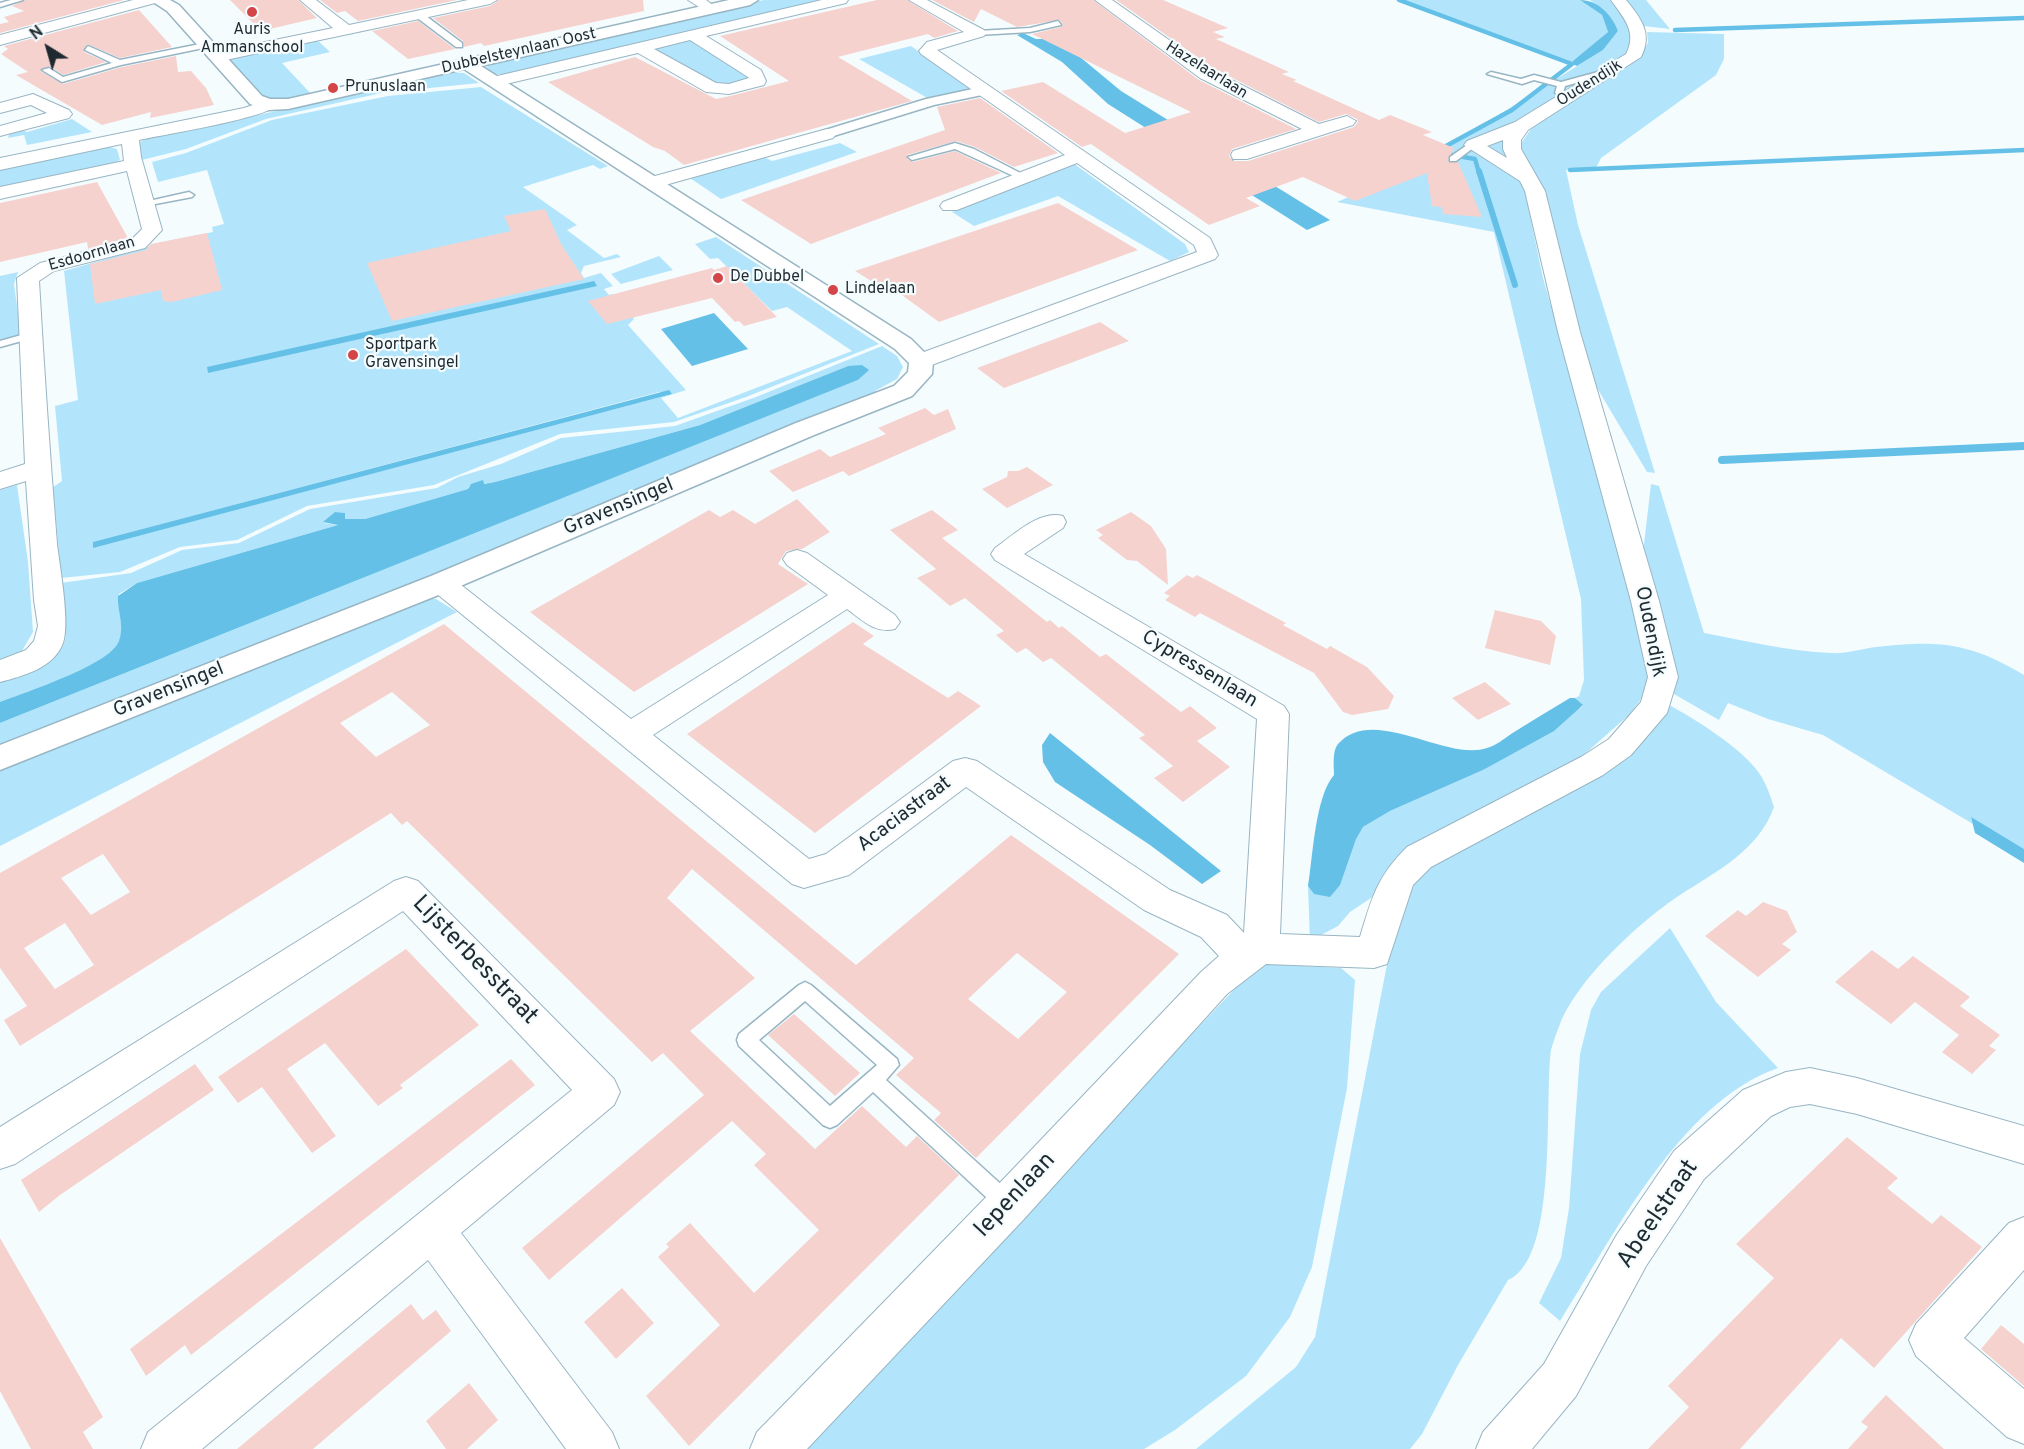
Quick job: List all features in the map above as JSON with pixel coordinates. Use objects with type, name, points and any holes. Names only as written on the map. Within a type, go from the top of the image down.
[{"type":"street","points":[[0,40],[150,0]]},
{"type":"street","points":[[158,0],[172,8],[256,100],[268,105]]},
{"type":"street","points":[[307,0],[346,30]]},
{"type":"street","points":[[210,51],[346,30],[485,0]]},
{"type":"street","points":[[695,0],[710,9]]},
{"type":"street","name":"Dubbelsteynlaan Oost","points":[[0,108],[33,99],[63,114],[1,126],[3,163],[248,112],[268,105],[288,104],[464,55],[750,0]]},
{"type":"street","name":"Dubbelsteynlaan Oost","points":[[493,82],[841,0]]},
{"type":"street","points":[[916,0],[978,33]]},
{"type":"street","name":"Hazelaarlaan","points":[[1102,0],[1206,74],[1317,130]]},
{"type":"street","name":"Oudendijk","points":[[1253,953],[1374,953],[1388,903],[1400,877],[1419,857],[1592,766],[1620,747],[1643,723],[1656,705],[1663,677],[1645,601],[1569,332],[1540,207],[1512,149],[1512,140],[1521,126],[1555,89],[1609,71],[1633,57],[1638,49],[1640,37],[1634,18],[1618,0]]},
{"type":"street","points":[[464,55],[493,82],[903,344],[921,361],[1208,255],[1203,242],[1077,157],[927,51],[933,45],[978,33]]},
{"type":"street","points":[[639,47],[712,88],[729,89],[758,81],[755,74],[693,35]]},
{"type":"street","points":[[651,183],[827,134],[931,102],[982,91]]},
{"type":"street","points":[[1240,155],[1347,121]]},
{"type":"street","name":"Oudendijk","points":[[1521,126],[1461,152],[1527,177]]},
{"type":"street","name":"Esdoornlaan","points":[[0,672],[37,657],[48,644],[53,626],[48,600],[38,468],[32,335],[27,281],[30,275],[47,267],[138,244],[152,230],[130,137]]},
{"type":"street","points":[[950,206],[1077,157]]},
{"type":"street","points":[[0,193],[135,164]]},
{"type":"street","name":"Gravensingel","points":[[0,758],[441,583],[805,429],[903,391],[920,374],[921,361]]},
{"type":"street","points":[[0,481],[38,468]]},
{"type":"street","name":"Cypressenlaan","points":[[1053,522],[1005,554],[1273,714],[1253,953]]},
{"type":"street","points":[[797,559],[885,622]]},
{"type":"street","name":"Acaciastraat","points":[[441,583],[804,874],[837,865],[965,770],[1157,900],[1214,926],[1253,953]]},
{"type":"street","points":[[631,734],[846,596]]},
{"type":"street","name":"Lijsterbesstraat","points":[[0,1150],[406,891],[600,1092],[165,1449]]},
{"type":"street","name":"Iepenlaan","points":[[774,1449],[1009,1204],[1214,983],[1253,953]]},
{"type":"street","name":"Abeelstraat","points":[[1500,1449],[1560,1380],[1631,1251],[1689,1165],[1757,1103],[1786,1090],[1810,1086],[1857,1096],[2024,1145]]},
{"type":"street","points":[[431,1229],[595,1449]]},
{"type":"street","points":[[2024,1238],[1932,1340],[2024,1420]]},
{"type":"lane","points":[[0,5],[19,0]]},
{"type":"lane","points":[[419,15],[464,55]]},
{"type":"lane","points":[[978,33],[1030,30],[1058,23]]},
{"type":"lane","points":[[88,48],[119,63]]},
{"type":"lane","points":[[46,70],[62,80],[119,63],[210,51]]},
{"type":"lane","points":[[1491,74],[1522,82],[1534,77],[1555,89]]},
{"type":"lane","points":[[912,157],[955,146],[971,151],[1023,177]]},
{"type":"lane","points":[[145,203],[189,195]]},
{"type":"lane","points":[[0,344],[32,335]]},
{"type":"lane","points":[[805,990],[890,1065],[873,1080],[830,1119],[746,1040],[805,990]]},
{"type":"lane","points":[[873,1080],[1009,1204]]},
{"type":"shaded area","points":[[764,0],[829,0],[506,74],[493,74],[486,68],[492,62]]},
{"type":"shaded area","points":[[1399,0],[1580,0],[1602,15],[1608,32],[1572,64]]},
{"type":"shaded area","points":[[1580,0],[1593,3],[1604,10],[1618,31],[1603,50],[1577,66],[1572,64],[1573,61],[1608,32],[1602,15]]},
{"type":"shaded area","points":[[1590,0],[1610,0],[1629,23],[1636,44],[1624,57],[1512,130],[1543,278],[1626,567],[1652,670],[1647,691],[1629,715],[1571,766],[1395,864],[1382,876],[1377,894],[1350,912],[1338,926],[1310,941],[1308,886],[1315,894],[1363,827],[1390,811],[1483,770],[1583,706],[1575,698],[1579,696],[1584,680],[1581,599],[1494,232],[1337,202],[1405,173],[1603,50],[1618,31],[1602,9]]},
{"type":"shaded area","points":[[1623,0],[1646,0],[1670,29],[1644,26]]},
{"type":"shaded area","points":[[1647,32],[1724,34],[1724,59],[1716,75],[1601,158],[1596,168],[1566,170],[1578,225],[1655,473],[1647,472],[1590,376],[1521,153],[1522,142],[1531,129],[1640,55],[1648,43]]},
{"type":"shaded area","points":[[1023,33],[1036,39],[1046,39],[1080,57],[1121,91],[1330,220],[1307,230],[1108,104],[1062,62],[1017,35]]},
{"type":"shaded area","points":[[690,38],[752,76],[751,80],[719,86],[651,50]]},
{"type":"shaded area","points":[[316,39],[330,52],[282,63],[313,96],[282,100],[264,96],[229,60]]},
{"type":"shaded area","points":[[911,46],[973,90],[931,100],[859,59]]},
{"type":"shaded area","points":[[444,72],[464,73],[479,83],[381,93],[266,119],[186,149],[142,160],[137,145],[145,138],[340,98]]},
{"type":"shaded area","name":"Sportpark Gravensingel","points":[[481,87],[608,166],[600,169],[593,165],[523,187],[577,225],[567,230],[604,258],[617,254],[621,257],[584,266],[581,273],[584,278],[601,273],[613,286],[604,289],[609,295],[613,294],[634,319],[628,325],[686,390],[661,398],[678,418],[852,351],[787,307],[772,311],[718,258],[710,259],[695,244],[716,237],[879,344],[746,397],[674,422],[560,434],[434,485],[307,506],[237,540],[180,547],[120,572],[61,578],[53,487],[62,481],[55,406],[78,400],[64,271],[172,240],[213,232],[212,227],[224,224],[207,170],[158,182],[152,162],[186,153],[272,120],[388,96]],"holes":[[[659,392],[672,394],[93,547],[94,542]]]},
{"type":"shaded area","points":[[72,119],[92,132],[27,145],[24,135],[8,138],[10,131],[19,129],[27,132]]},
{"type":"shaded area","points":[[840,143],[857,152],[721,199],[690,178],[762,156],[772,161]]},
{"type":"shaded area","points":[[106,146],[117,149],[120,160],[111,165],[0,190],[0,167]]},
{"type":"shaded area","points":[[1073,163],[1185,244],[1189,252],[1170,261],[1058,196],[974,226],[952,212]]},
{"type":"shaded area","points":[[659,256],[673,270],[621,284],[611,274]]},
{"type":"shaded area","points":[[18,272],[14,284],[21,335],[0,341],[0,276]]},
{"type":"shaded area","points":[[594,281],[597,286],[208,373],[207,367]]},
{"type":"shaded area","points":[[714,313],[748,349],[692,366],[661,329]]},
{"type":"shaded area","points":[[882,346],[897,356],[903,367],[897,379],[875,391],[878,394],[0,751],[0,723],[858,380],[868,370],[848,366],[700,425],[495,482],[469,486],[468,489],[365,519],[345,519],[345,513],[334,514],[324,523],[338,525],[137,583],[119,594],[121,634],[120,640],[113,649],[101,659],[66,677],[0,702],[0,680],[39,664],[56,653],[62,646],[66,637],[61,583],[131,573],[182,550],[239,543],[310,509],[437,488],[458,477],[501,464],[561,438],[675,426],[756,397]]},
{"type":"shaded area","points":[[862,365],[869,370],[858,380],[0,723],[0,702],[66,677],[112,650],[121,635],[118,596],[137,583],[338,525],[323,522],[335,512],[345,513],[345,519],[365,519],[468,489],[471,484],[483,480],[484,484],[495,482],[700,425],[848,366]]},
{"type":"shaded area","points":[[669,390],[672,394],[93,548],[93,542]]},
{"type":"shaded area","points":[[1651,484],[1659,486],[1704,633],[1783,648],[1831,653],[1898,645],[1953,646],[1986,656],[2024,675],[2024,849],[1971,818],[1973,824],[1823,735],[1768,719],[1728,703],[1719,720],[1674,694],[1665,641],[1642,561]]},
{"type":"shaded area","points":[[17,485],[28,562],[33,632],[22,651],[0,661],[0,490]]},
{"type":"shaded area","points":[[416,598],[436,599],[457,612],[0,846],[0,768]]},
{"type":"shaded area","points":[[1570,698],[1575,698],[1583,705],[1554,731],[1483,770],[1390,811],[1363,827],[1356,839],[1340,885],[1330,897],[1314,894],[1308,886],[1319,812],[1323,797],[1334,775],[1335,751],[1338,744],[1353,733],[1370,730],[1390,731],[1451,748],[1470,750],[1487,748]]},
{"type":"shaded area","points":[[1669,705],[1730,744],[1751,763],[1768,789],[1774,807],[1758,836],[1747,848],[1646,920],[1595,971],[1569,1007],[1551,1050],[1546,1175],[1542,1211],[1535,1242],[1524,1266],[1508,1280],[1458,1365],[1422,1434],[1410,1449],[1196,1449],[1296,1367],[1315,1337],[1395,923],[1420,873]]},
{"type":"shaded area","points":[[1050,733],[1221,871],[1202,884],[1150,845],[1055,782],[1043,762],[1042,745]]},
{"type":"shaded area","points":[[1971,817],[2024,849],[2024,863],[1975,833]]},
{"type":"shaded area","points":[[1670,928],[1716,1002],[1778,1068],[1743,1085],[1710,1110],[1680,1141],[1626,1213],[1560,1321],[1539,1303],[1561,1258],[1569,1208],[1580,1054],[1591,1010],[1601,992]]},
{"type":"shaded area","points":[[1262,964],[1341,968],[1355,980],[1347,1088],[1312,1267],[1290,1317],[1246,1376],[1175,1430],[1144,1449],[800,1449],[1245,978]]},
{"type":"building","points":[[25,0],[124,0],[0,33],[0,24],[9,22],[4,17],[24,11],[12,6]]},
{"type":"building","points":[[230,0],[298,0],[317,18],[261,31]]},
{"type":"building","points":[[320,0],[457,0],[358,21],[345,11],[337,13]]},
{"type":"building","points":[[499,0],[643,0],[644,11],[484,46],[481,43],[464,47],[463,41],[433,18],[490,6]]},
{"type":"building","points":[[877,0],[907,0],[958,31],[934,38],[928,34],[838,57],[912,101],[684,165],[665,151],[653,147],[548,82],[635,57],[716,99],[730,96],[789,81],[720,36]]},
{"type":"building","points":[[932,0],[1093,0],[1199,80],[1296,129],[1232,149],[1229,156],[1233,161],[1248,161],[1354,127],[1358,122],[1357,119],[1346,114],[1319,122],[1213,68],[1116,0],[1163,0],[1228,28],[1213,32],[1225,37],[1216,39],[1289,72],[1282,74],[1297,80],[1293,81],[1379,120],[1390,115],[1432,132],[1423,135],[1454,148],[1448,161],[1458,162],[1482,217],[1443,214],[1442,207],[1432,206],[1427,173],[1355,201],[1303,177],[1246,198],[1260,206],[1209,225],[1091,144],[1082,147],[1001,91],[1043,82],[1125,133],[1191,112],[1032,34],[1061,27],[1063,25],[1060,20],[1017,27],[981,9],[974,22]]},
{"type":"building","points":[[139,10],[172,47],[120,58],[87,44],[84,52],[106,62],[63,75],[50,66],[40,71],[63,84],[122,67],[176,56],[178,72],[191,71],[206,88],[214,105],[150,118],[151,112],[102,125],[16,75],[28,72],[1,54],[8,49],[4,46]]},
{"type":"building","points":[[418,21],[455,49],[408,59],[372,31]]},
{"type":"building","points":[[980,98],[1058,153],[1014,167],[975,147],[956,141],[907,155],[907,159],[913,162],[955,151],[1001,173],[811,244],[741,200],[945,130],[937,107]]},
{"type":"building","points":[[97,182],[128,238],[88,249],[87,242],[0,262],[0,203]]},
{"type":"building","points":[[1058,203],[1138,250],[939,322],[899,293],[894,295],[855,271]]},
{"type":"building","points":[[545,209],[561,244],[584,279],[392,321],[367,263],[511,231],[504,216]]},
{"type":"building","points":[[207,233],[222,290],[172,302],[163,301],[161,290],[95,304],[90,264],[146,250],[151,244]]},
{"type":"building","points":[[727,266],[777,317],[744,326],[739,321],[735,322],[712,298],[607,324],[588,301],[712,268],[714,270]]},
{"type":"building","points":[[1100,322],[1129,341],[1004,388],[977,368]]},
{"type":"building","points":[[925,408],[934,415],[948,409],[956,429],[849,476],[843,471],[793,492],[769,471],[820,449],[830,457],[886,434],[878,428]]},
{"type":"building","points":[[1027,467],[1053,485],[1007,508],[982,489],[1007,477],[1008,471],[1018,471]]},
{"type":"building","points":[[797,499],[830,532],[802,549],[786,551],[778,564],[808,584],[634,692],[530,612],[709,510],[720,517],[733,510],[755,524]]},
{"type":"building","points":[[932,510],[958,530],[942,538],[1047,622],[1050,620],[1059,628],[1062,626],[1100,657],[1106,654],[1181,712],[1190,706],[1217,728],[1197,741],[1230,767],[1183,802],[1154,778],[1173,766],[1139,738],[1145,735],[1051,658],[1043,662],[1026,648],[1017,653],[996,635],[1004,631],[965,598],[950,606],[917,578],[936,569],[890,530]]},
{"type":"building","points":[[1131,512],[1151,526],[1166,549],[1168,585],[1137,561],[1127,560],[1098,538],[1103,535],[1096,530]]},
{"type":"building","points":[[1187,575],[1193,578],[1197,575],[1286,623],[1283,625],[1327,649],[1330,646],[1367,667],[1394,696],[1388,709],[1352,715],[1343,712],[1314,673],[1200,613],[1195,617],[1165,600],[1170,596],[1164,593]]},
{"type":"building","points":[[1495,610],[1541,621],[1556,636],[1550,665],[1485,648]]},
{"type":"building","points":[[853,622],[874,636],[863,644],[948,698],[958,691],[981,706],[815,833],[687,734]]},
{"type":"building","points":[[444,624],[856,965],[1011,835],[1179,954],[976,1158],[934,1120],[941,1113],[896,1075],[914,1058],[692,869],[667,898],[755,978],[690,1031],[815,1149],[862,1106],[906,1147],[917,1136],[959,1175],[689,1446],[646,1396],[720,1325],[658,1257],[669,1247],[666,1244],[690,1223],[754,1293],[819,1230],[754,1165],[766,1154],[732,1121],[549,1280],[522,1248],[704,1095],[663,1053],[652,1062],[407,821],[402,825],[391,813],[20,1046],[4,1020],[27,1006],[0,968],[0,873]],"holes":[[[392,692],[430,725],[376,757],[340,723]],[[103,854],[130,892],[91,915],[61,878]],[[65,923],[94,965],[55,989],[24,948]],[[1017,953],[1067,992],[1018,1039],[968,999]]]},
{"type":"building","points":[[1485,682],[1511,704],[1478,720],[1452,698]]},
{"type":"building","points":[[1763,902],[1787,911],[1797,932],[1782,944],[1791,950],[1758,977],[1705,936],[1738,910],[1746,916]]},
{"type":"building","points":[[406,949],[479,1025],[400,1085],[403,1088],[378,1106],[325,1043],[287,1069],[336,1136],[312,1153],[262,1087],[238,1103],[218,1077]]},
{"type":"building","points":[[1872,950],[1898,969],[1913,956],[1970,997],[1960,1006],[2000,1035],[1989,1046],[1996,1050],[1972,1074],[1942,1052],[1959,1035],[1915,1002],[1891,1024],[1835,982]]},
{"type":"building","points":[[794,1014],[860,1073],[835,1096],[768,1035]]},
{"type":"building","points":[[511,1059],[535,1085],[191,1355],[185,1345],[146,1376],[130,1349]]},
{"type":"building","points":[[195,1064],[214,1090],[60,1195],[39,1212],[21,1180]]},
{"type":"building","points":[[1847,1137],[1898,1178],[1887,1188],[1932,1224],[1941,1215],[1982,1247],[1874,1368],[1841,1338],[1740,1449],[1648,1449],[1689,1407],[1668,1386],[1774,1278],[1736,1244]]},
{"type":"building","points":[[0,1238],[103,1417],[83,1432],[93,1449],[31,1449],[0,1391]]},
{"type":"building","points":[[622,1288],[654,1323],[616,1359],[584,1322]]},
{"type":"building","points":[[411,1304],[423,1320],[436,1310],[451,1331],[313,1449],[237,1449]]},
{"type":"building","points":[[2001,1325],[2024,1344],[2024,1386],[1981,1349]]},
{"type":"building","points":[[469,1383],[498,1420],[467,1449],[446,1449],[426,1421]]},
{"type":"building","points":[[1886,1395],[1944,1449],[1848,1449],[1868,1427],[1861,1422]]},
{"type":"waterway","points":[[1399,0],[1572,64],[1512,110],[1435,152],[1475,159],[1479,173]]},
{"type":"waterway","points":[[1675,30],[2024,18]]},
{"type":"waterway","points":[[1570,170],[2024,150]]},
{"type":"waterway","points":[[1479,171],[1515,285]]},
{"type":"waterway","points":[[1722,460],[2024,446]]},
{"type":"place","name":"Auris Ammanschool","points":[[252,12]]},
{"type":"place","name":"Prunuslaan","points":[[333,88]]},
{"type":"place","name":"De Dubbel","points":[[718,278]]},
{"type":"place","name":"Lindelaan","points":[[833,290]]},
{"type":"place","name":"Sportpark Gravensingel","points":[[353,355]]}]
